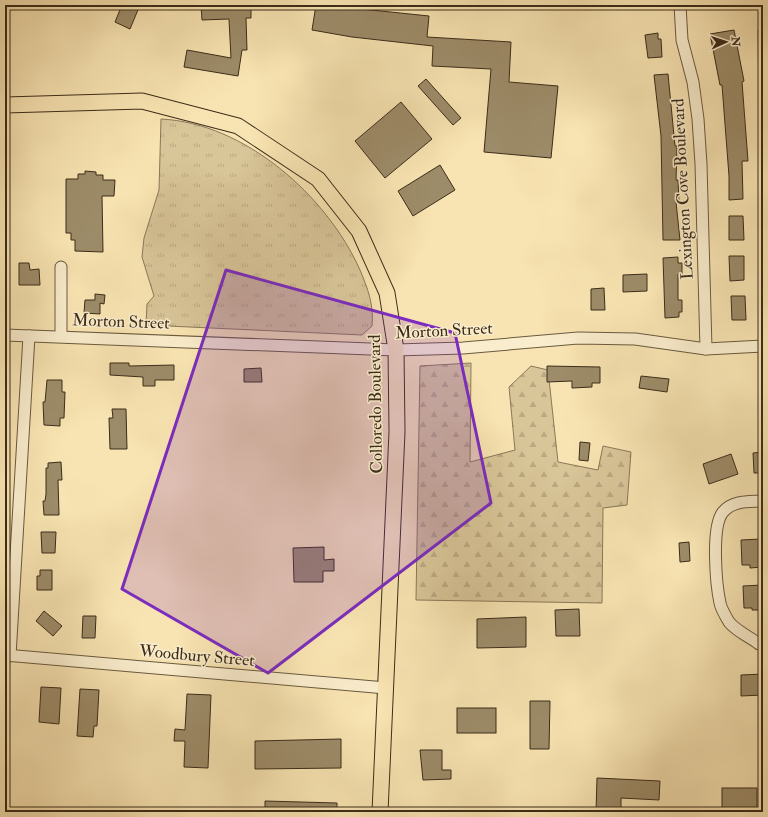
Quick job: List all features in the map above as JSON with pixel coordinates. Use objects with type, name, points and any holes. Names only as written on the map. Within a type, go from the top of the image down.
[{"type":"highway","name":"Colloredo Boulevard","points":[[5,105],[142,101],[238,126],[318,179],[359,231],[387,293],[396,350],[397,432],[380,812]]},
{"type":"street","name":"Lexington Cove Boulevard","points":[[680,5],[682,40],[693,82],[702,164],[706,349]]},
{"type":"street","points":[[61,267],[61,336]]},
{"type":"street","name":"Morton Street","points":[[5,335],[396,350],[463,348],[578,338],[635,339],[706,349],[763,346]]},
{"type":"street","points":[[7,656],[29,336]]},
{"type":"street","points":[[763,501],[739,502],[730,506],[723,512],[718,522],[715,538],[720,604],[730,622],[759,644],[763,645]]},
{"type":"street","name":"Woodbury Street","points":[[7,656],[386,688]]},
{"type":"highlighted area","points":[[226,270],[455,333],[491,503],[268,673],[122,589]]},
{"type":"green space","points":[[758,30],[763,30],[763,256],[761,256]]},
{"type":"green space","points":[[161,119],[192,124],[223,134],[252,149],[280,168],[305,191],[327,216],[345,242],[360,270],[370,297],[372,326],[362,335],[146,325],[147,304],[154,296],[142,257],[144,238],[159,190]]},
{"type":"green space","points":[[471,363],[470,462],[515,450],[509,387],[531,366],[548,370],[558,462],[598,470],[603,446],[631,452],[627,505],[603,508],[602,603],[416,600],[420,366]]},
{"type":"building","points":[[122,5],[140,5],[130,29],[115,22]]},
{"type":"building","points":[[201,5],[251,5],[251,18],[246,18],[247,50],[242,50],[238,76],[184,67],[187,50],[231,58],[229,19],[202,20]]},
{"type":"building","points":[[316,5],[352,5],[352,8],[429,16],[427,37],[511,42],[509,82],[558,86],[551,158],[484,152],[491,69],[432,66],[433,46],[352,37],[312,30]]},
{"type":"building","points":[[734,30],[744,81],[742,82],[748,161],[742,161],[743,199],[729,200],[729,176],[722,85],[720,85],[710,34]]},
{"type":"building","points":[[658,33],[658,39],[661,39],[662,57],[648,58],[645,35]]},
{"type":"building","points":[[668,74],[675,146],[677,146],[676,180],[678,180],[679,202],[676,202],[680,240],[663,240],[661,136],[654,75]]},
{"type":"building","points":[[426,79],[461,118],[453,125],[418,86]]},
{"type":"building","points":[[401,102],[432,139],[385,178],[355,141]]},
{"type":"building","points":[[440,165],[455,190],[413,216],[398,191]]},
{"type":"building","points":[[85,171],[96,172],[96,175],[103,175],[103,180],[115,180],[114,196],[102,196],[103,252],[75,251],[75,240],[71,240],[71,233],[66,233],[66,179],[78,179],[78,174],[85,174]]},
{"type":"building","points":[[729,216],[743,216],[744,240],[729,240]]},
{"type":"building","points":[[729,256],[744,256],[744,280],[730,281]]},
{"type":"building","points":[[678,257],[678,263],[682,263],[682,274],[678,274],[678,300],[682,300],[682,312],[679,312],[679,317],[665,318],[663,258]]},
{"type":"building","points":[[19,263],[29,263],[30,270],[39,269],[40,285],[19,285]]},
{"type":"building","points":[[647,274],[647,291],[623,292],[623,275]]},
{"type":"building","points":[[604,288],[605,310],[591,310],[591,289]]},
{"type":"building","points":[[95,294],[105,295],[104,304],[100,303],[100,314],[84,313],[85,300],[95,300]]},
{"type":"building","points":[[731,296],[745,296],[746,320],[732,320]]},
{"type":"building","points":[[110,363],[129,363],[129,366],[174,365],[174,380],[155,380],[155,386],[143,386],[143,377],[110,375]]},
{"type":"building","points":[[547,366],[600,367],[600,383],[592,383],[592,387],[572,388],[572,381],[547,382]]},
{"type":"building","points":[[261,368],[262,382],[244,382],[244,369]]},
{"type":"building","points":[[641,376],[669,379],[667,392],[639,388]]},
{"type":"building","points":[[47,380],[62,380],[62,392],[65,392],[64,418],[60,418],[60,426],[44,425],[43,402],[45,402]]},
{"type":"building","points":[[112,409],[126,409],[127,449],[110,449],[109,418],[113,418]]},
{"type":"building","points":[[580,442],[590,443],[588,461],[579,460]]},
{"type":"building","points":[[763,452],[763,473],[754,473],[753,453]]},
{"type":"building","points":[[731,454],[738,474],[709,484],[703,464]]},
{"type":"building","points":[[61,462],[62,480],[58,480],[59,515],[44,515],[43,501],[45,501],[46,494],[46,468],[48,468],[48,463]]},
{"type":"building","points":[[41,532],[56,532],[55,553],[42,553]]},
{"type":"building","points":[[761,539],[763,567],[750,568],[750,565],[742,565],[741,540]]},
{"type":"building","points":[[689,542],[690,561],[680,562],[679,543]]},
{"type":"building","points":[[324,547],[324,560],[334,559],[334,571],[323,571],[323,582],[294,582],[293,548]]},
{"type":"building","points":[[40,570],[52,570],[52,590],[37,590],[37,576],[40,576]]},
{"type":"building","points":[[762,585],[763,610],[744,608],[743,586]]},
{"type":"building","points":[[579,609],[580,636],[556,636],[555,610]]},
{"type":"building","points":[[44,611],[62,626],[53,636],[36,621]]},
{"type":"building","points":[[83,616],[96,616],[95,638],[82,638]]},
{"type":"building","points":[[526,617],[526,647],[477,648],[477,619]]},
{"type":"building","points":[[763,674],[763,695],[741,696],[741,675]]},
{"type":"building","points":[[41,687],[61,688],[59,724],[39,722]]},
{"type":"building","points":[[80,689],[99,690],[97,726],[94,726],[93,737],[77,736]]},
{"type":"building","points":[[187,694],[211,695],[208,768],[184,767],[185,741],[174,741],[175,729],[185,730]]},
{"type":"building","points":[[530,701],[550,701],[549,749],[530,749]]},
{"type":"building","points":[[457,708],[496,708],[496,733],[457,733]]},
{"type":"building","points":[[341,739],[341,768],[255,769],[255,741]]},
{"type":"building","points":[[420,750],[442,750],[442,770],[451,770],[451,779],[423,780]]},
{"type":"building","points":[[597,778],[660,781],[659,800],[621,798],[621,812],[596,812]]},
{"type":"building","points":[[722,788],[757,788],[757,812],[722,812]]},
{"type":"building","points":[[265,801],[337,803],[337,812],[265,812]]}]
